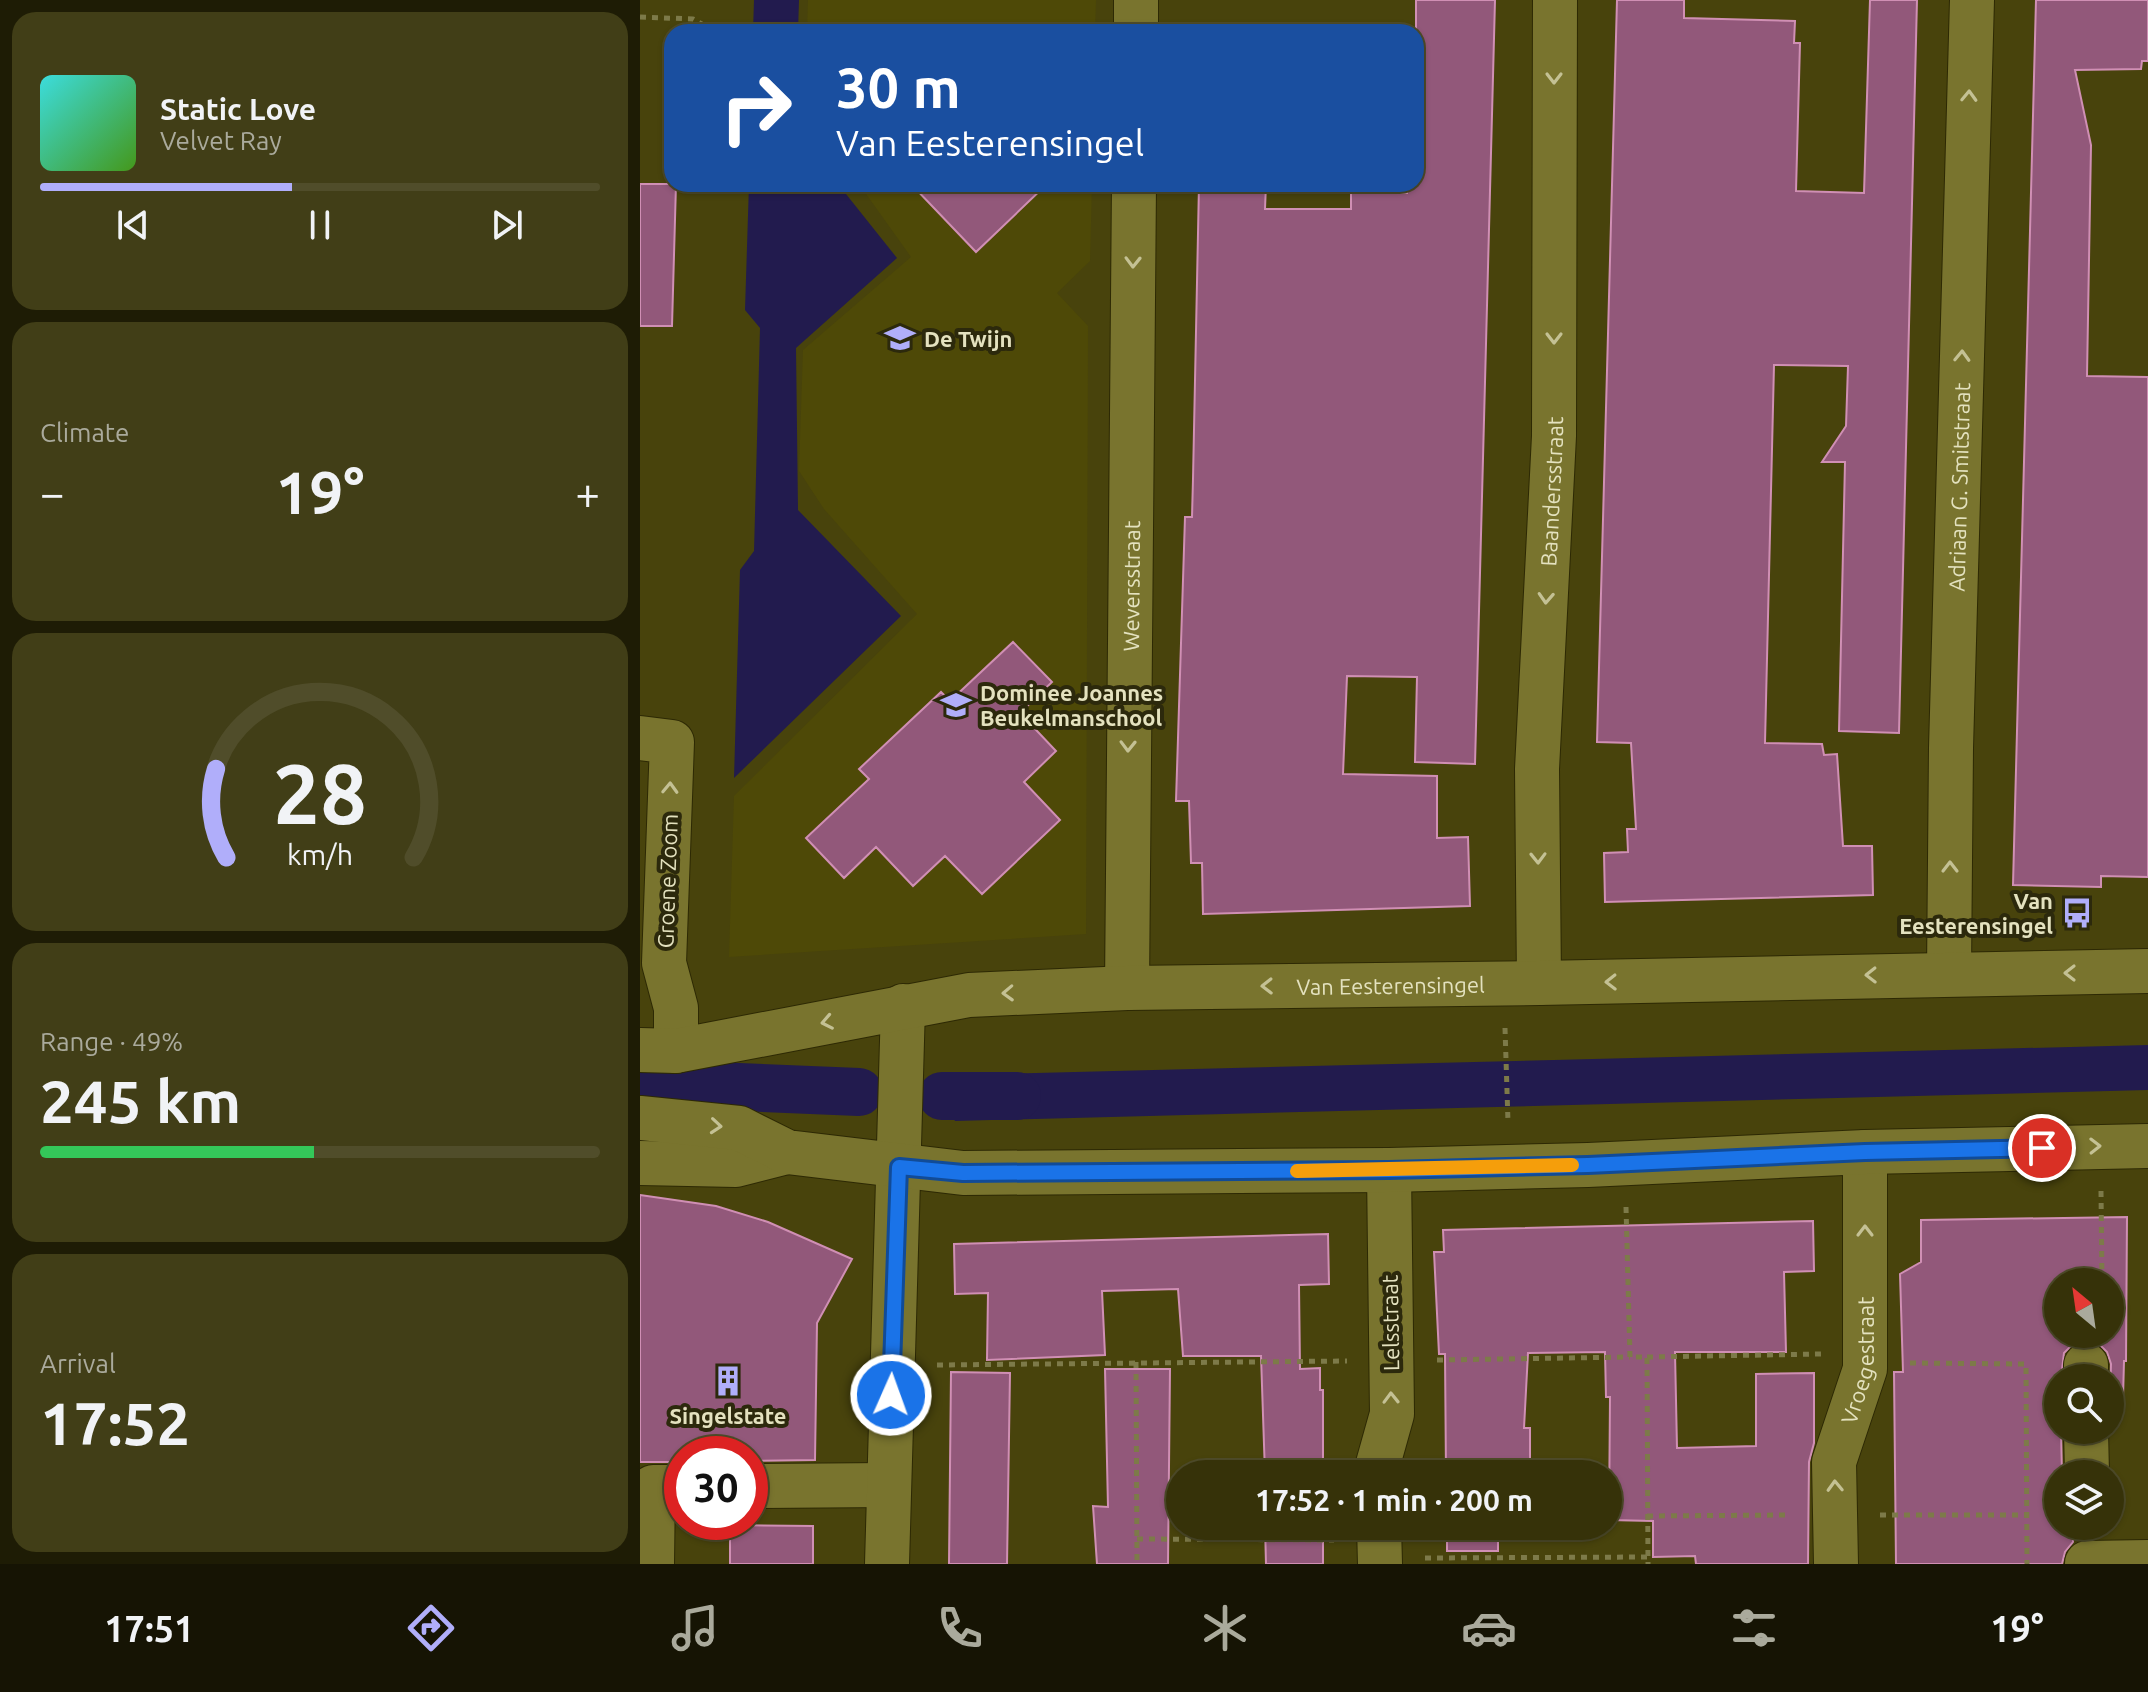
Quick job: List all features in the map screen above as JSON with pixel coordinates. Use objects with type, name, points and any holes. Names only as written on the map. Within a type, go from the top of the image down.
[{"type":"street","points":[[1136,0],[1136,24]]},
{"type":"street","name":"Baandersstraat","points":[[1539,983],[1537,769],[1554,436],[1555,0]]},
{"type":"street","name":"Adriaan G. Smitstraat","points":[[1949,973],[1951,748],[1972,0]]},
{"type":"street","name":"Weversstraat","points":[[1127,988],[1134,192]]},
{"type":"street","name":"Groene Zoom","points":[[640,738],[672,742],[664,963],[676,1008],[658,1051]]},
{"type":"street","name":"Van Eesterensingel","points":[[658,1051],[969,995],[1127,988],[2148,971]]},
{"type":"street","points":[[887,1564],[903,1006]]},
{"type":"street","points":[[640,1118],[739,1128],[787,1152],[963,1173],[1389,1170],[1865,1152],[2148,1146]]},
{"type":"street","points":[[640,1163],[736,1165],[787,1152]]},
{"type":"street","name":"Vroegestraat","points":[[1836,1564],[1834,1462],[1865,1358],[1865,1152]]},
{"type":"street","name":"Lelsstraat","points":[[1379,1460],[1392,1414],[1389,1170]]},
{"type":"street","points":[[768,1486],[888,1485]]},
{"type":"street","points":[[652,1564],[653,1487],[664,1487]]},
{"type":"street","points":[[2087,1551],[2148,1562]]},
{"type":"path","points":[[640,17],[693,19],[702,24]]},
{"type":"path","points":[[1505,1036],[1508,1125]]},
{"type":"path","points":[[2100,1146],[2102,1268]]},
{"type":"path","points":[[1625,1163],[1630,1357]]},
{"type":"path","points":[[892,1365],[1630,1357],[1865,1358],[2026,1364],[2027,1564]]},
{"type":"path","points":[[1137,1539],[1648,1560],[1647,1357]]},
{"type":"path","points":[[1136,1362],[1137,1564]]},
{"type":"path","points":[[1647,1516],[2026,1515]]},
{"type":"shaded area","points":[[754,0],[799,0],[798,24],[753,24]]},
{"type":"shaded area","points":[[808,0],[1096,0],[1095,24],[807,24]]},
{"type":"shaded area","points":[[749,192],[844,192],[897,258],[796,348],[798,510],[901,616],[734,778],[740,570],[754,551],[760,328],[745,310]]},
{"type":"shaded area","name":"Dominee Joannes Beukelmanschool","points":[[865,192],[1092,192],[1090,261],[1057,293],[1088,326],[1086,934],[729,957],[734,796],[917,614],[824,509],[799,471],[803,350],[911,257]]},
{"type":"shaded area","points":[[2148,1045],[2148,1090],[955,1121],[949,1111],[955,1075]]},
{"type":"shaded area","points":[[640,1072],[751,1076],[750,1097],[640,1092]]},
{"type":"building","points":[[1416,0],[1495,0],[1475,764],[1415,762],[1417,677],[1347,676],[1343,774],[1437,776],[1437,838],[1468,837],[1470,906],[1203,914],[1202,863],[1191,863],[1189,801],[1176,801],[1185,517],[1192,517],[1199,192],[1266,192],[1265,209],[1351,209],[1351,193],[1424,192],[1424,24],[1416,24]]},
{"type":"building","points":[[1617,0],[1684,0],[1684,18],[1795,21],[1794,43],[1800,43],[1796,191],[1864,193],[1870,0],[1917,0],[1899,733],[1839,731],[1845,462],[1822,462],[1846,426],[1848,366],[1774,365],[1765,743],[1822,744],[1824,755],[1837,754],[1843,846],[1872,846],[1873,895],[1605,902],[1604,853],[1628,852],[1627,829],[1636,829],[1631,743],[1597,742]]},
{"type":"building","points":[[2036,0],[2148,0],[2148,61],[2142,61],[2141,69],[2075,70],[2091,145],[2087,376],[2148,377],[2148,877],[2101,876],[2101,887],[2013,885]]},
{"type":"building","points":[[640,184],[664,184],[664,192],[676,192],[672,326],[640,326]]},
{"type":"building","points":[[919,192],[1039,192],[976,252]]},
{"type":"building","points":[[1013,642],[1052,682],[1020,713],[1056,751],[1024,782],[1060,820],[982,894],[945,856],[913,886],[876,847],[844,878],[806,838],[869,779],[859,769],[941,692],[950,701]]},
{"type":"building","name":"Singelstate","points":[[640,1195],[716,1206],[768,1222],[852,1259],[817,1323],[815,1460],[768,1461],[768,1436],[664,1436],[664,1462],[640,1462]]},
{"type":"building","points":[[2127,1217],[2124,1364],[2111,1364],[2103,1348],[2124,1348],[2124,1268],[2044,1268],[2044,1348],[2069,1348],[2064,1353],[2063,1364],[2044,1364],[2044,1444],[2061,1444],[2062,1460],[2044,1460],[2044,1540],[2073,1540],[2062,1564],[1896,1564],[1894,1372],[1903,1372],[1900,1274],[1921,1262],[1921,1220]]},
{"type":"building","points":[[1813,1221],[1814,1271],[1784,1272],[1786,1352],[1675,1352],[1677,1448],[1756,1446],[1756,1374],[1814,1373],[1808,1564],[1696,1564],[1695,1556],[1653,1557],[1653,1521],[1622,1520],[1622,1460],[1609,1460],[1610,1397],[1606,1397],[1605,1352],[1528,1353],[1524,1428],[1530,1428],[1530,1460],[1446,1460],[1445,1354],[1439,1354],[1434,1252],[1444,1252],[1443,1230]]},
{"type":"building","points":[[1328,1234],[1329,1284],[1299,1285],[1300,1369],[1320,1368],[1323,1460],[1265,1460],[1261,1356],[1183,1356],[1178,1289],[1102,1291],[1105,1355],[987,1360],[988,1293],[955,1294],[954,1244]]},
{"type":"building","points":[[1105,1369],[1170,1369],[1169,1460],[1166,1460],[1168,1564],[1097,1564],[1093,1506],[1108,1507]]},
{"type":"building","points":[[951,1372],[1010,1373],[1007,1564],[949,1564]]},
{"type":"building","points":[[768,1525],[813,1526],[813,1564],[730,1564],[730,1540],[768,1540]]},
{"type":"building","points":[[1265,1540],[1323,1540],[1323,1564],[1266,1564]]},
{"type":"building","points":[[1447,1540],[1498,1540],[1498,1551],[1447,1551]]},
{"type":"waterway","points":[[640,1083],[859,1092]]},
{"type":"waterway","points":[[942,1096],[1017,1096]]},
{"type":"slow traffic","points":[[1297,1171],[1572,1165]]},
{"type":"place","name":"De Twijn","points":[[900,338]]},
{"type":"place","name":"Dominee Joannes Beukelmanschool","points":[[956,705]]},
{"type":"place","name":"Van Eesterensingel","points":[[2077,913]]},
{"type":"place","name":"Singelstate","points":[[728,1381]]},
{"type":"route","points":[[891,1395],[899,1167],[963,1173],[1389,1170],[2042,1148]]}]
